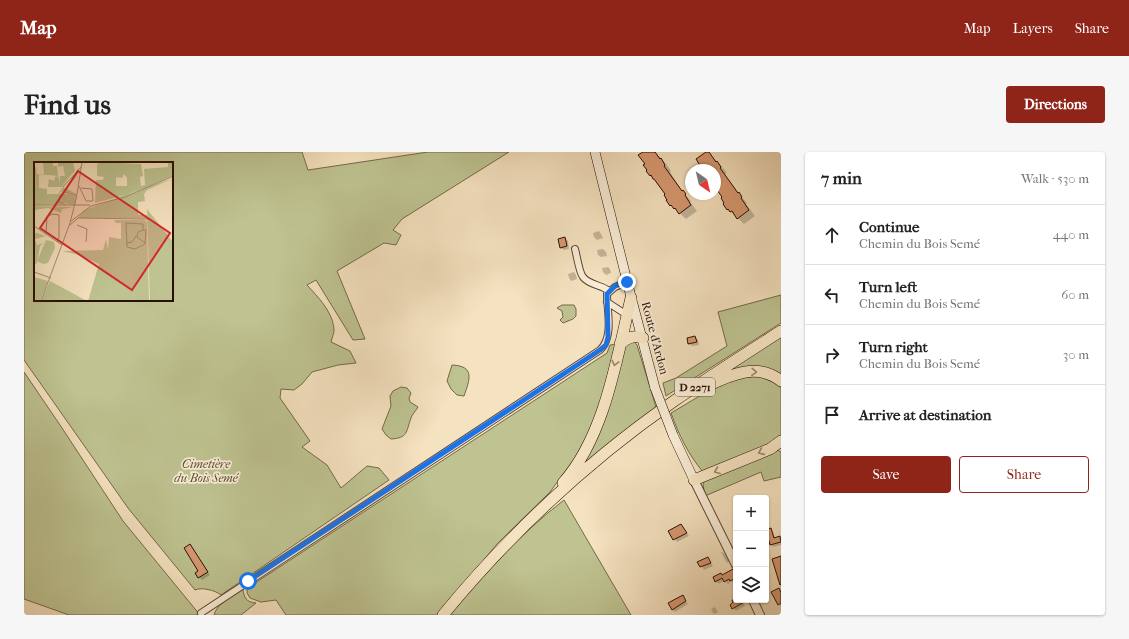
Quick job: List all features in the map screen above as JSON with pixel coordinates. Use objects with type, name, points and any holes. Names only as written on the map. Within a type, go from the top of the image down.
[{"type":"highway","points":[[516,534],[573,472],[587,449],[596,430],[605,402],[631,298]]},
{"type":"highway","name":"D 2271","points":[[443,615],[472,580],[516,534],[613,448],[673,402],[781,331]]},
{"type":"highway","points":[[620,344],[627,338],[636,336],[643,338]]},
{"type":"highway","points":[[613,448],[706,386],[731,375],[749,371],[759,371],[771,374],[781,381]]},
{"type":"highway","points":[[694,480],[770,449],[781,441]]},
{"type":"main road","name":"Route d'Ardon","points":[[595,152],[631,298],[656,388],[673,435],[694,480]]},
{"type":"street","points":[[575,249],[583,277],[587,281],[606,288],[609,292]]},
{"type":"street","points":[[201,612],[600,350],[606,345],[608,337],[607,294],[615,286],[627,282]]},
{"type":"street","points":[[607,302],[627,314]]},
{"type":"street","name":"Route d'Ardon","points":[[694,480],[733,559]]},
{"type":"street","points":[[754,603],[760,615]]},
{"type":"green space","name":"Cimetière du Bois Semé","points":[[24,152],[302,152],[308,170],[428,152],[509,152],[402,219],[393,230],[401,235],[396,245],[384,243],[337,271],[365,339],[353,340],[316,280],[307,285],[324,305],[331,317],[334,330],[331,342],[350,351],[356,363],[338,365],[312,372],[302,384],[294,390],[281,389],[280,398],[310,441],[302,447],[327,465],[341,488],[367,466],[379,468],[389,480],[221,595],[208,590],[195,590],[128,508],[24,360]]},
{"type":"green space","points":[[781,295],[781,323],[666,396],[663,383],[676,378],[727,346],[718,312]]},
{"type":"green space","points":[[562,305],[574,305],[576,309],[576,316],[573,319],[563,323],[560,320],[563,317],[562,311],[557,308]]},
{"type":"green space","points":[[781,336],[781,378],[724,371]]},
{"type":"green space","points":[[633,340],[637,345],[656,407],[576,472],[624,345]]},
{"type":"green space","points":[[616,344],[596,419],[575,458],[550,492],[497,544],[438,615],[286,615],[276,600],[261,602],[250,598],[247,593],[247,589],[255,583],[607,353],[610,345]]},
{"type":"green space","points":[[452,365],[464,368],[469,374],[468,384],[464,396],[457,395],[451,389],[447,381]]},
{"type":"green space","points":[[24,372],[123,521],[200,615],[69,615],[24,599]]},
{"type":"green space","points":[[759,376],[777,384],[781,388],[781,436],[771,444],[703,472],[684,444],[671,413],[713,388],[739,378]]},
{"type":"green space","points":[[401,387],[407,388],[411,393],[409,398],[410,402],[418,407],[412,417],[406,433],[401,437],[391,439],[382,429],[391,406],[390,396],[393,391]]},
{"type":"green space","points":[[777,450],[781,452],[781,477],[764,481],[761,472],[705,496],[703,484],[706,479]]},
{"type":"green space","points":[[564,500],[631,615],[449,615],[518,540]]},
{"type":"green space","points":[[243,589],[246,599],[250,602],[256,603],[241,615],[214,615],[222,603]]},
{"type":"building","points":[[643,152],[655,152],[660,159],[661,158],[665,165],[664,166],[682,191],[683,190],[685,193],[685,200],[688,200],[691,205],[679,214],[675,208],[674,209],[671,205],[670,206],[666,200],[665,194],[651,175],[650,176],[646,171],[647,170],[643,165],[645,164],[638,155]]},
{"type":"building","points":[[706,152],[709,152],[719,164],[699,164],[696,159]]},
{"type":"building","points":[[721,169],[738,193],[739,192],[749,210],[737,219],[732,211],[730,212],[728,209],[727,210],[723,204]]},
{"type":"building","points":[[565,237],[567,246],[560,248],[558,239]]},
{"type":"building","points":[[695,336],[697,342],[688,344],[687,338]]},
{"type":"building","points":[[681,524],[687,533],[673,540],[668,531]]},
{"type":"building","points":[[771,528],[774,538],[780,536],[781,542],[770,545],[769,529]]},
{"type":"building","points":[[190,544],[208,572],[198,578],[195,573],[198,571],[184,548]]},
{"type":"building","points":[[781,556],[781,584],[780,585],[772,559]]},
{"type":"building","points":[[708,557],[711,563],[700,567],[697,562]]},
{"type":"building","points":[[733,569],[733,580],[730,581],[729,579],[724,582],[722,578],[715,582],[713,577],[721,573],[722,575]]},
{"type":"building","points":[[779,588],[781,593],[781,603],[778,605],[771,592]]},
{"type":"building","points":[[683,595],[686,601],[672,610],[668,603]]},
{"type":"building","points":[[733,602],[743,603],[732,609],[730,605]]},
{"type":"route","points":[[248,581],[600,350],[606,345],[608,337],[607,294],[615,286],[627,282]]}]
